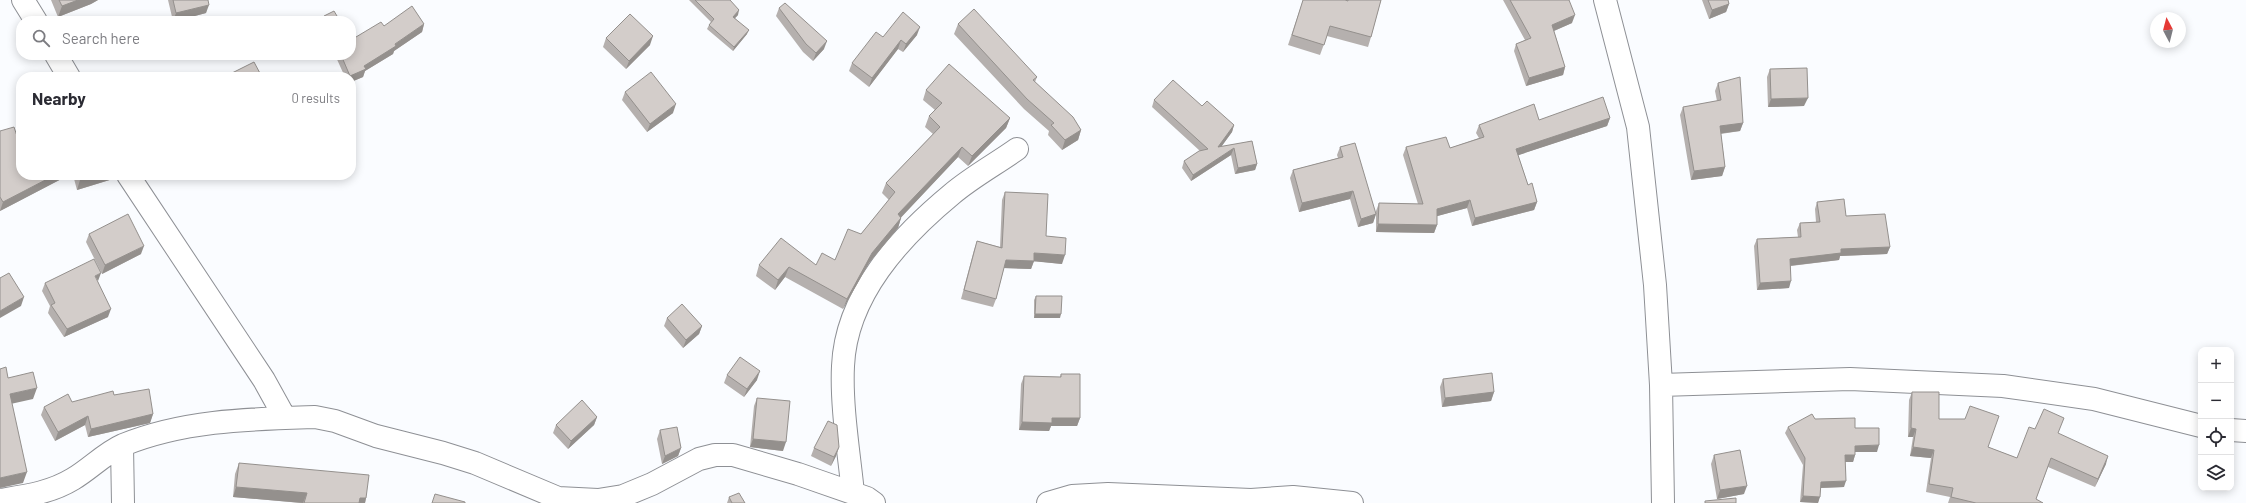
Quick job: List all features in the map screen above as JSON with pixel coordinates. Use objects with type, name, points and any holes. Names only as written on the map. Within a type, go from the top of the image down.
[{"type":"street","points":[[24,0],[33,16]]},
{"type":"street","points":[[1605,0],[1638,127],[1655,285],[1661,385],[1663,503]]},
{"type":"street","points":[[59,60],[66,72]]},
{"type":"street","points":[[853,493],[843,366],[851,319],[870,284],[890,256],[916,226],[953,193],[1017,149]]},
{"type":"street","points":[[131,180],[264,380],[284,418]]},
{"type":"street","points":[[1661,385],[1850,379],[2003,386],[2094,399],[2198,425]]},
{"type":"street","points":[[0,500],[51,490],[73,480],[122,446],[160,433],[194,425],[315,417],[335,421],[376,436],[443,453],[475,463],[558,498],[598,500],[623,496],[652,484],[699,459],[715,455],[733,455],[798,474],[853,493],[874,503]]},
{"type":"street","points":[[2234,430],[2246,431]]},
{"type":"street","points":[[122,446],[123,503]]},
{"type":"street","points":[[1048,503],[1072,496],[1108,494],[1251,500],[1292,497],[1352,503]]},
{"type":"building","points":[[59,0],[78,0],[62,6]]},
{"type":"building","points":[[173,0],[208,0],[209,5],[176,13]]},
{"type":"building","points":[[695,0],[730,0],[739,10],[733,17],[749,30],[734,47],[709,25],[714,19]]},
{"type":"building","points":[[1303,0],[1381,0],[1371,37],[1330,26],[1324,45],[1292,35]]},
{"type":"building","points":[[1510,0],[1569,0],[1575,15],[1552,25],[1565,67],[1529,78],[1516,44],[1531,38]]},
{"type":"building","points":[[1708,0],[1728,0],[1729,4],[1712,10]]},
{"type":"building","points":[[785,3],[827,41],[816,53],[806,44],[779,8]]},
{"type":"building","points":[[412,6],[424,24],[395,44],[396,46],[364,66],[366,69],[356,73],[356,72],[348,72],[343,60],[356,60],[356,37],[381,22],[384,26]]},
{"type":"building","points":[[974,9],[1037,77],[1033,80],[1073,117],[1081,130],[1065,140],[1051,125],[1054,123],[1027,99],[958,24]]},
{"type":"building","points":[[334,11],[337,16],[324,16]]},
{"type":"building","points":[[903,12],[920,27],[906,44],[901,40],[872,78],[852,63],[876,32],[883,37]]},
{"type":"building","points":[[630,14],[653,36],[629,61],[606,38]]},
{"type":"building","points":[[254,62],[259,72],[234,72]]},
{"type":"building","points":[[949,64],[1010,118],[972,156],[962,147],[898,214],[901,218],[872,253],[847,299],[789,267],[778,280],[759,265],[781,238],[816,265],[822,253],[835,260],[848,229],[861,234],[895,192],[886,183],[940,127],[929,116],[942,103],[926,90]]},
{"type":"building","points":[[1807,68],[1808,98],[1771,99],[1770,69]]},
{"type":"building","points":[[651,72],[676,104],[650,124],[625,92]]},
{"type":"building","points":[[1740,77],[1743,123],[1720,126],[1725,167],[1694,171],[1683,107],[1721,100],[1718,83]]},
{"type":"building","points":[[1173,80],[1202,106],[1207,101],[1234,125],[1218,147],[1252,141],[1257,164],[1238,168],[1234,148],[1193,175],[1184,161],[1199,151],[1208,149],[1154,100]]},
{"type":"building","points":[[1603,97],[1610,118],[1516,149],[1528,185],[1532,183],[1537,202],[1475,218],[1470,200],[1437,209],[1437,225],[1378,224],[1379,203],[1423,204],[1406,147],[1446,137],[1450,148],[1484,137],[1479,125],[1534,104],[1539,120]]},
{"type":"building","points":[[14,127],[16,133],[16,180],[45,180],[3,202],[0,197],[0,131]]},
{"type":"building","points":[[1355,143],[1376,214],[1361,219],[1353,191],[1302,203],[1293,170],[1343,157],[1340,147]]},
{"type":"building","points":[[1005,192],[1048,194],[1046,236],[1066,238],[1065,255],[1034,253],[1034,261],[1006,260],[996,299],[964,290],[977,241],[1002,248]]},
{"type":"building","points":[[1844,199],[1846,216],[1885,214],[1890,247],[1841,249],[1841,253],[1790,259],[1791,281],[1760,283],[1757,239],[1801,237],[1800,223],[1820,222],[1817,202]]},
{"type":"building","points":[[128,214],[144,246],[105,265],[89,234]]},
{"type":"building","points":[[94,259],[101,273],[95,276],[111,309],[67,329],[51,305],[55,303],[45,283]]},
{"type":"building","points":[[9,273],[24,297],[0,311],[0,278]]},
{"type":"building","points":[[1036,296],[1062,296],[1061,314],[1035,314]]},
{"type":"building","points":[[682,304],[702,326],[686,340],[667,318]]},
{"type":"building","points":[[740,357],[760,371],[747,389],[727,375]]},
{"type":"building","points":[[6,367],[8,378],[33,372],[37,388],[10,394],[27,472],[0,478],[0,369]]},
{"type":"building","points":[[1492,373],[1494,392],[1445,398],[1443,379]]},
{"type":"building","points":[[1061,374],[1080,374],[1080,418],[1052,418],[1052,423],[1022,422],[1024,376],[1061,377]]},
{"type":"building","points":[[149,389],[153,414],[91,429],[88,416],[58,432],[44,407],[68,394],[72,402],[113,391],[114,395]]},
{"type":"building","points":[[1912,392],[1939,392],[1939,419],[1965,419],[1970,406],[1999,416],[1988,447],[2017,458],[2029,427],[2035,429],[2044,409],[2064,418],[2058,433],[2108,456],[2098,479],[2051,458],[2036,499],[2043,503],[1976,503],[1951,497],[1953,488],[1929,484],[1934,450],[1913,447],[1916,429],[1911,428]]},
{"type":"building","points":[[757,398],[790,401],[786,442],[753,439]]},
{"type":"building","points":[[582,400],[597,417],[571,441],[556,425]]},
{"type":"building","points":[[1812,414],[1815,419],[1855,418],[1855,428],[1879,428],[1879,445],[1855,446],[1855,455],[1845,455],[1846,481],[1821,482],[1820,497],[1803,496],[1805,458],[1788,427]]},
{"type":"building","points":[[828,421],[837,425],[839,447],[834,457],[814,448]]},
{"type":"building","points":[[677,427],[681,448],[665,456],[660,430]]},
{"type":"building","points":[[1740,450],[1747,486],[1720,490],[1714,455]]},
{"type":"building","points":[[239,463],[369,475],[366,498],[360,498],[359,503],[304,503],[307,493],[236,487]]},
{"type":"building","points":[[739,493],[745,503],[732,503],[729,497]]},
{"type":"building","points":[[435,494],[465,502],[465,503],[432,503]]},
{"type":"building","points":[[1736,498],[1736,503],[1705,503],[1705,501]]}]
